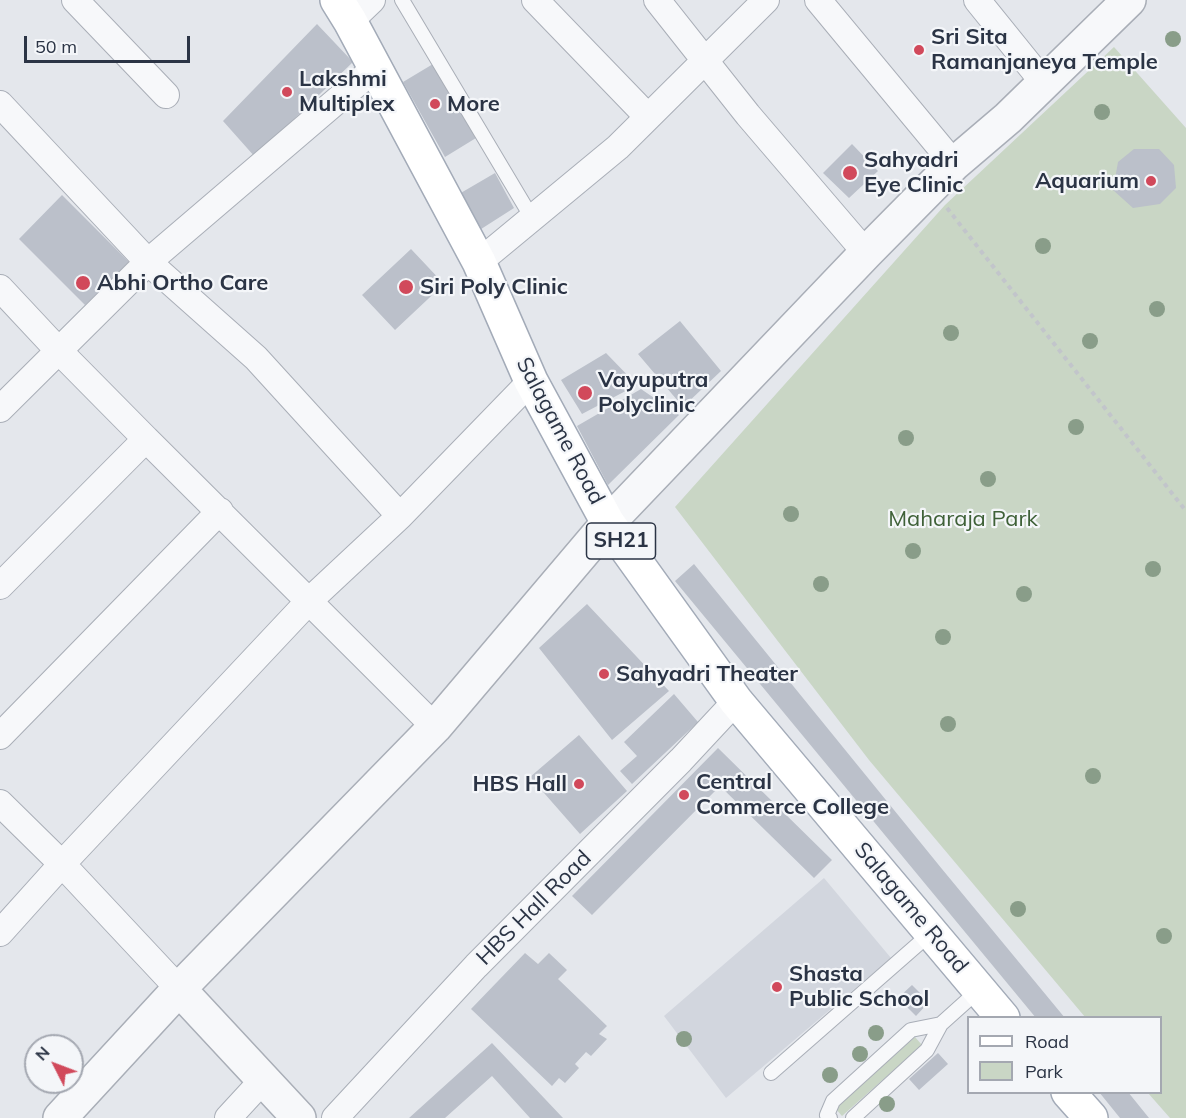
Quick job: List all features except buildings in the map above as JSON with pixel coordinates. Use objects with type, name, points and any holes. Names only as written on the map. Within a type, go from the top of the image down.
[{"type":"main road","name":"Salagame Road","points":[[353,7],[375,68],[479,262],[531,381],[608,523],[736,701],[1003,1016]]},
{"type":"main road","points":[[1070,1094],[1091,1118]]},
{"type":"street","points":[[75,0],[166,95]]},
{"type":"street","points":[[535,0],[648,117]]},
{"type":"street","points":[[657,0],[748,115],[866,253]]},
{"type":"street","points":[[479,262],[618,147],[766,0]]},
{"type":"street","points":[[818,0],[942,175]]},
{"type":"street","points":[[977,0],[1044,83]]},
{"type":"street","points":[[60,1118],[179,989],[435,727],[608,523],[866,253],[942,175],[1008,118],[1129,0]]},
{"type":"street","points":[[0,409],[148,262],[375,68]]},
{"type":"street","points":[[0,104],[148,262],[256,358],[400,516]]},
{"type":"street","points":[[0,288],[146,439],[435,727]]},
{"type":"street","points":[[0,933],[310,600],[400,516],[531,381]]},
{"type":"street","points":[[0,586],[146,439]]},
{"type":"street","points":[[0,736],[220,511]]},
{"type":"street","name":"HBS Hall Road","points":[[335,1118],[476,966],[681,760],[736,701]]},
{"type":"street","points":[[0,803],[63,864],[299,1118]]},
{"type":"street","points":[[228,1118],[263,1080]]},
{"type":"lane","points":[[402,0],[532,218]]},
{"type":"lane","points":[[771,1073],[932,932]]},
{"type":"lane","points":[[853,1118],[927,1050],[941,1024],[980,989]]},
{"type":"lane","points":[[830,1118],[827,1115],[833,1101],[911,1030],[941,1024]]},
{"type":"path","points":[[942,175],[1186,511]]},
{"type":"shaded area","name":"Shasta Public School","points":[[824,878],[891,958],[726,1098],[664,1016]]},
{"type":"green space","name":"Maharaja Park","points":[[1114,47],[1186,128],[1186,1118],[1170,1118],[1149,1094],[1162,1094],[1162,1016],[1084,1016],[869,760],[675,507],[945,205]]},
{"type":"green space","points":[[915,1037],[922,1045],[842,1116],[835,1108]]},
{"type":"place","name":"Sri Sita Ramanjaneya Temple","points":[[919,50]]},
{"type":"place","name":"Lakshmi Multiplex","points":[[287,92]]},
{"type":"place","name":"More","points":[[435,104]]},
{"type":"place","name":"Sahyadri Eye Clinic","points":[[850,173]]},
{"type":"place","name":"Aquarium","points":[[1151,181]]},
{"type":"place","name":"Abhi Ortho Care","points":[[83,283]]},
{"type":"place","name":"Siri Poly Clinic","points":[[406,287]]},
{"type":"place","name":"Vayuputra Polyclinic","points":[[585,393]]},
{"type":"place","name":"Sahyadri Theater","points":[[604,674]]},
{"type":"place","name":"HBS Hall","points":[[579,784]]},
{"type":"place","name":"Central Commerce College","points":[[684,795]]},
{"type":"place","name":"Shasta Public School","points":[[777,987]]}]
